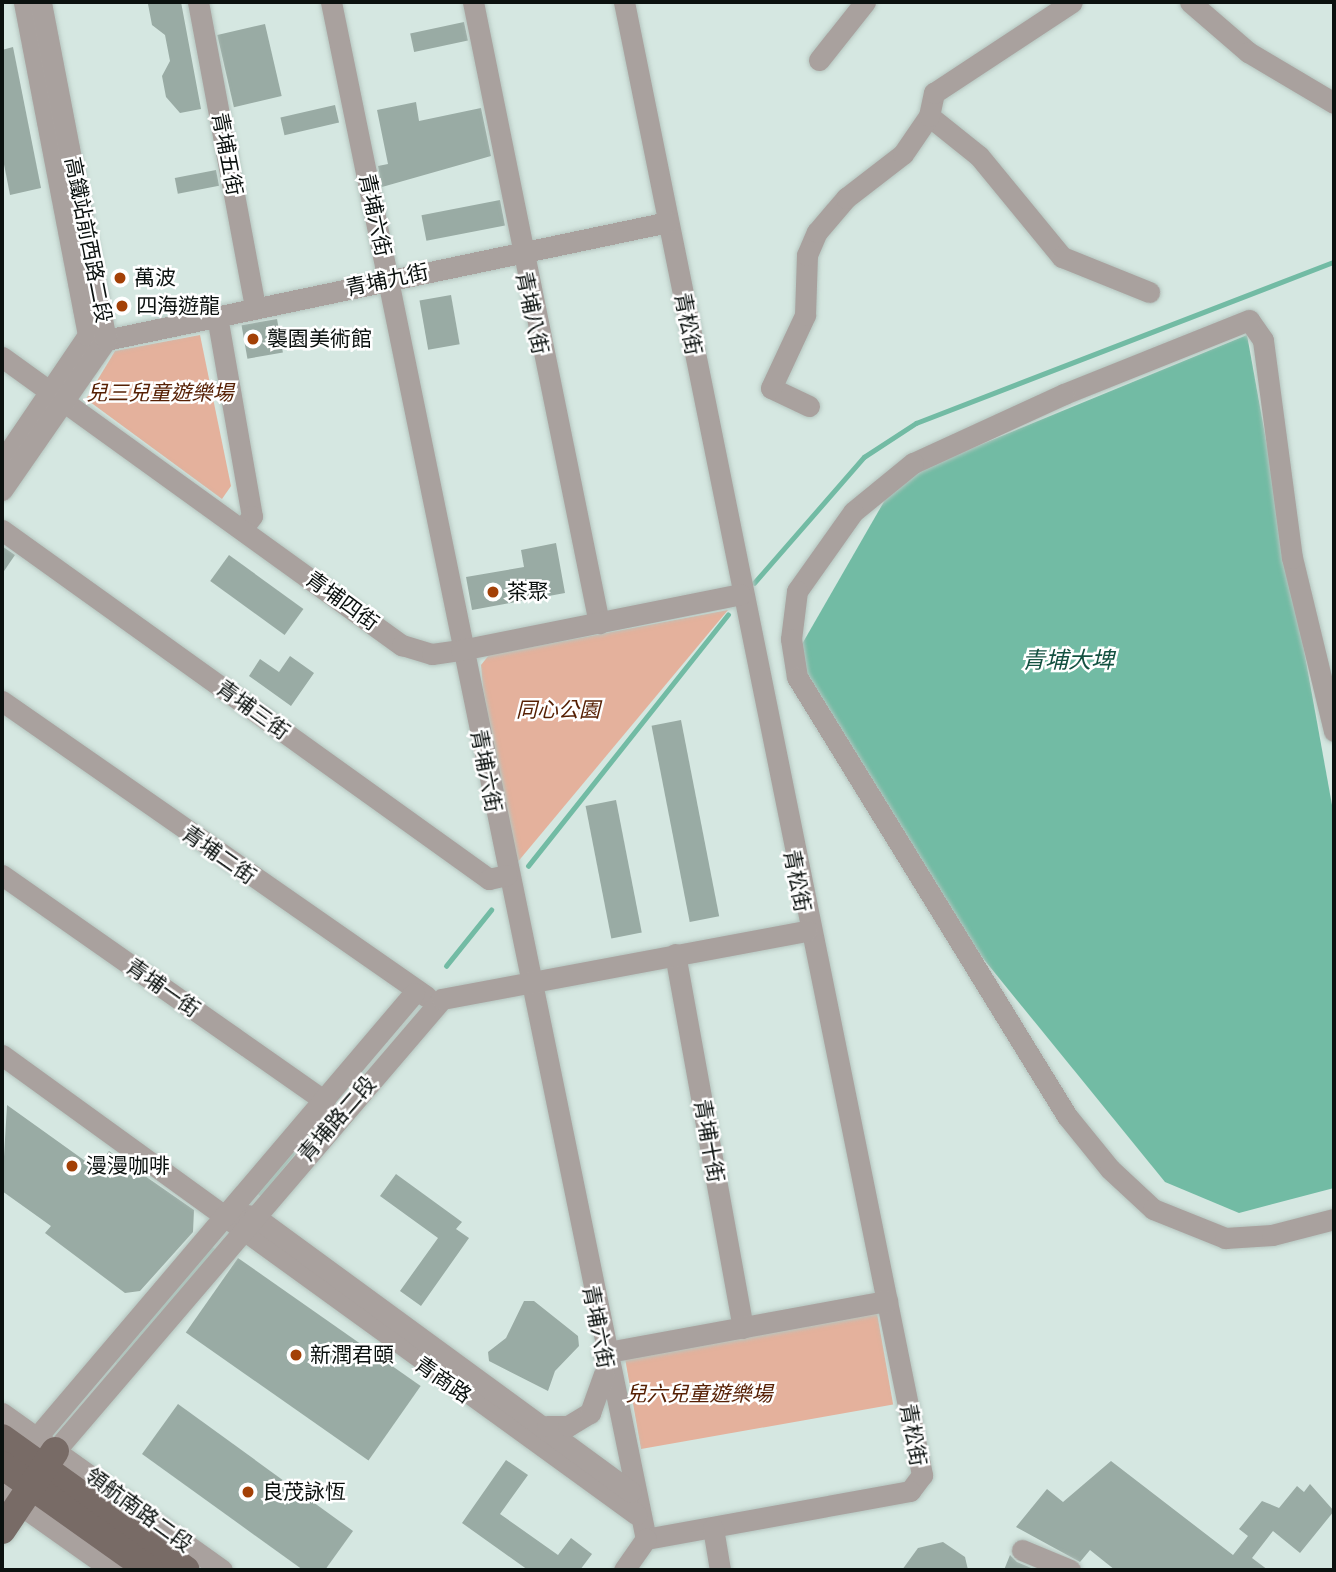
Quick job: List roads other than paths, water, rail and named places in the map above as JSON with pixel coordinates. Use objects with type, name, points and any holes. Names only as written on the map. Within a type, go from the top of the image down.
[{"type":"main road","name":"青埔路二段","points":[[2,1530],[20,1468]]},
{"type":"main road","name":"領航南路二段","points":[[20,1468],[150,1570]]},
{"type":"main road","name":"領航南路二段","points":[[20,1468],[186,1570]]},
{"type":"street","name":"高鐵站前西路二段","points":[[2,490],[58,397],[88,335],[24,2]]},
{"type":"street","name":"高鐵站前西路二段","points":[[2,462],[106,340],[41,2]]},
{"type":"street","name":"青埔五街","points":[[198,2],[255,307]]},
{"type":"street","name":"青埔六街","points":[[331,2],[531,983],[631,1492],[646,1539]]},
{"type":"street","name":"青埔八街","points":[[473,2],[519,251],[599,623]]},
{"type":"street","name":"青松街","points":[[624,2],[807,931],[922,1475],[910,1491],[646,1539]]},
{"type":"street","points":[[819,60],[865,2]]},
{"type":"street","points":[[809,406],[771,388],[805,315],[807,255],[846,198],[903,154],[929,116],[934,93],[1072,2]]},
{"type":"street","points":[[1191,2],[1248,52],[1334,103]]},
{"type":"street","points":[[929,116],[979,156],[1062,257],[1149,292]]},
{"type":"street","name":"青埔九街","points":[[106,340],[519,251],[668,222]]},
{"type":"street","points":[[217,316],[252,516],[243,528]]},
{"type":"street","points":[[1334,731],[1292,558],[1263,340],[1250,320],[1064,394],[914,463],[853,512],[797,592],[791,639],[797,677],[1067,1116],[1110,1169],[1153,1209],[1225,1238],[1272,1235],[1334,1219]]},
{"type":"street","name":"青埔四街","points":[[2,357],[402,645],[432,654],[461,650],[740,594]]},
{"type":"street","name":"青埔三街","points":[[2,530],[489,878],[507,875]]},
{"type":"street","name":"青埔二街","points":[[2,701],[414,993],[442,999]]},
{"type":"street","name":"青埔一街","points":[[2,875],[325,1101]]},
{"type":"street","points":[[442,999],[807,931]]},
{"type":"street","name":"青埔十街","points":[[675,954],[743,1328]]},
{"type":"street","name":"青埔路二段","points":[[20,1468],[225,1212],[325,1101],[414,993]]},
{"type":"street","name":"青埔路二段","points":[[20,1468],[240,1233],[442,999]]},
{"type":"street","name":"青商路","points":[[2,1055],[225,1212],[240,1233],[636,1514]]},
{"type":"street","name":"青商路","points":[[225,1212],[254,1216],[547,1426],[631,1492]]},
{"type":"street","points":[[547,1426],[568,1426],[590,1413],[605,1359],[743,1328],[887,1301]]},
{"type":"street","points":[[2,1413],[20,1468],[112,1570]]},
{"type":"street","name":"領航南路二段","points":[[20,1468],[222,1570]]},
{"type":"street","points":[[713,1528],[720,1570]]},
{"type":"street","points":[[624,1570],[646,1539]]},
{"type":"street","points":[[1022,1550],[1070,1570]]},
{"type":"water","name":"青埔大埤","points":[[1247,335],[1334,816],[1334,1188],[1239,1213],[1165,1182],[977,951],[794,658],[897,479]]},
{"type":"waterway","points":[[754,583],[864,457],[916,423],[1334,262]]},
{"type":"waterway","points":[[528,866],[728,615]]},
{"type":"waterway","points":[[446,966],[491,910]]},
{"type":"waterway","points":[[260,1193],[291,1154]]},
{"type":"waterway","points":[[118,1362],[212,1250]]},
{"type":"place","name":"萬波","points":[[120,278]]},
{"type":"place","name":"四海遊龍","points":[[122,306]]},
{"type":"place","name":"襲園美術館","points":[[253,339]]},
{"type":"place","name":"茶聚","points":[[493,592]]},
{"type":"place","name":"漫漫咖啡","points":[[72,1166]]},
{"type":"place","name":"新潤君頤","points":[[296,1355]]},
{"type":"place","name":"良茂詠恆","points":[[248,1492]]},
{"type":"park label","name":"兒三兒童遊樂場","points":[[160,393]]},
{"type":"park label","name":"同心公園","points":[[558,710]]},
{"type":"park label","name":"兒六兒童遊樂場","points":[[699,1394]]}]
